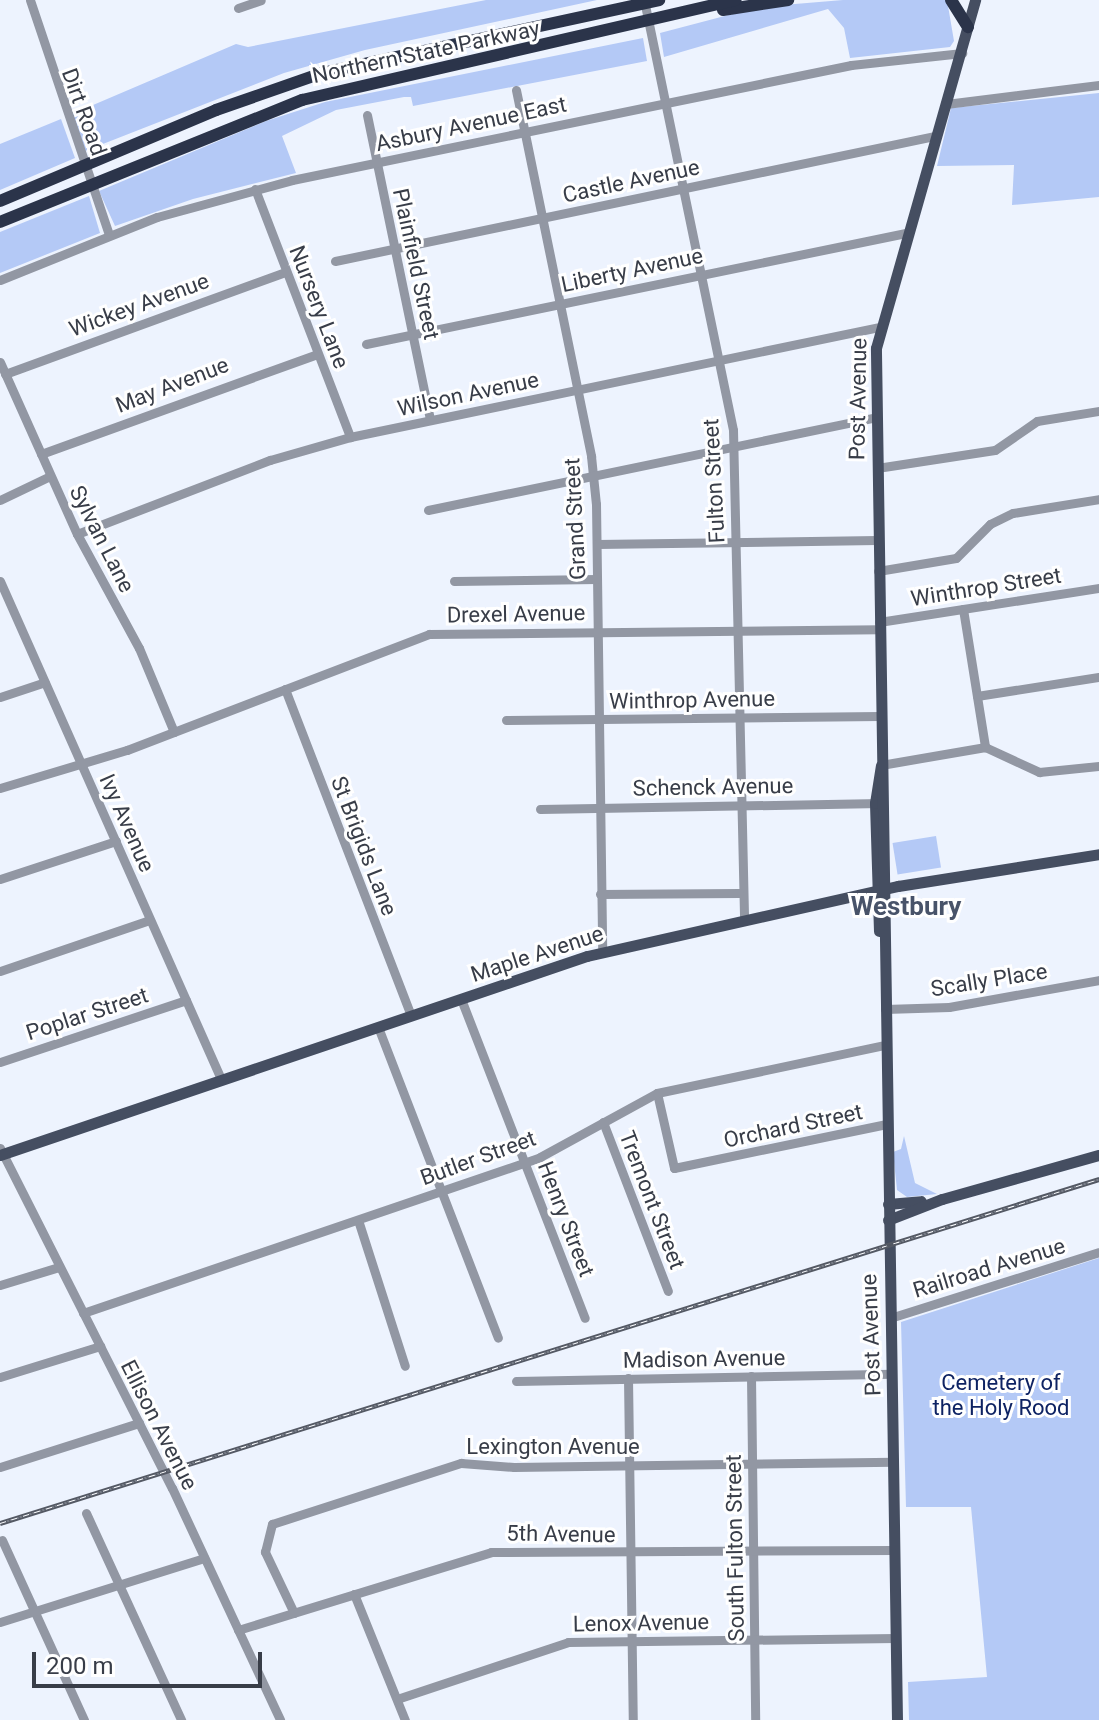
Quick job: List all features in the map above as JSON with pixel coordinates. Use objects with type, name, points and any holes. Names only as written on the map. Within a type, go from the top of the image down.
[{"type":"highway","name":"Northern State Parkway","points":[[0,201],[216,110],[309,77],[659,0]]},
{"type":"highway","name":"Northern State Parkway","points":[[0,222],[302,100],[736,0]]},
{"type":"highway","points":[[684,14],[788,0]]},
{"type":"highway","points":[[951,0],[968,27]]},
{"type":"main road","name":"Post Avenue","points":[[897,1720],[877,540],[879,327],[962,53],[975,0]]},
{"type":"main road","name":"Maple Avenue","points":[[1,1152],[602,953],[882,889],[1099,854]]},
{"type":"main road","points":[[888,1220],[942,1199],[1099,1155]]},
{"type":"main road","points":[[888,1204],[942,1199]]},
{"type":"street","name":"Dirt Road","points":[[30,0],[109,235]]},
{"type":"street","points":[[238,8],[261,0]]},
{"type":"street","name":"Fulton Street","points":[[644,0],[733,446],[737,542],[739,893],[744,920]]},
{"type":"street","name":"Asbury Avenue East","points":[[0,280],[109,235],[255,189],[901,56],[962,53]]},
{"type":"street","points":[[946,104],[1099,85]]},
{"type":"street","name":"Grand Street","points":[[516,90],[593,475],[597,544],[602,953]]},
{"type":"street","name":"Plainfield Street","points":[[367,115],[430,420]]},
{"type":"street","name":"Castle Avenue","points":[[335,261],[935,136]]},
{"type":"street","name":"Nursery Lane","points":[[255,189],[350,437]]},
{"type":"street","name":"Liberty Avenue","points":[[366,344],[906,233]]},
{"type":"street","name":"Wickey Avenue","points":[[5,374],[286,272]]},
{"type":"street","name":"Wilson Avenue","points":[[77,534],[270,460],[350,437],[879,327]]},
{"type":"street","name":"May Avenue","points":[[41,454],[318,354]]},
{"type":"street","name":"Sylvan Lane","points":[[0,362],[77,534],[139,648],[174,732]]},
{"type":"street","points":[[877,468],[995,450],[1037,421],[1099,411]]},
{"type":"street","points":[[428,510],[876,417]]},
{"type":"street","points":[[0,500],[50,476]]},
{"type":"street","points":[[878,571],[956,558],[990,524],[1013,513],[1099,499]]},
{"type":"street","points":[[597,544],[877,540]]},
{"type":"street","points":[[454,581],[597,579]]},
{"type":"street","name":"Ivy Avenue","points":[[0,581],[4,601],[45,682],[221,1079]]},
{"type":"street","name":"Winthrop Street","points":[[879,625],[1099,588]]},
{"type":"street","points":[[963,609],[985,747]]},
{"type":"street","name":"Drexel Avenue","points":[[0,788],[174,732],[429,634],[879,625]]},
{"type":"street","points":[[977,696],[1099,677]]},
{"type":"street","points":[[0,697],[45,682]]},
{"type":"street","name":"St Brigids Lane","points":[[285,689],[411,1015]]},
{"type":"street","name":"Winthrop Avenue","points":[[506,720],[880,716]]},
{"type":"street","points":[[881,765],[985,747],[1039,772],[1099,766]]},
{"type":"street","name":"Schenck Avenue","points":[[540,809],[881,803]]},
{"type":"street","points":[[0,879],[116,841]]},
{"type":"street","points":[[600,894],[739,893]]},
{"type":"street","points":[[0,971],[150,920]]},
{"type":"street","name":"Scally Place","points":[[885,1009],[949,1007],[1099,980]]},
{"type":"street","name":"Henry Street","points":[[461,999],[585,1318]]},
{"type":"street","name":"Poplar Street","points":[[0,1062],[186,1000]]},
{"type":"street","points":[[378,1027],[498,1338]]},
{"type":"street","name":"Butler Street","points":[[83,1313],[524,1162],[657,1093],[885,1045]]},
{"type":"street","name":"Orchard Street","points":[[657,1093],[674,1168],[887,1124]]},
{"type":"street","name":"Tremont Street","points":[[603,1122],[668,1291]]},
{"type":"street","name":"Ellison Avenue","points":[[1,1152],[172,1488],[280,1720]]},
{"type":"street","points":[[358,1220],[405,1366]]},
{"type":"street","name":"Railroad Avenue","points":[[890,1318],[1099,1252]]},
{"type":"street","points":[[0,1285],[59,1267]]},
{"type":"street","points":[[0,1377],[100,1346]]},
{"type":"street","name":"Madison Avenue","points":[[516,1381],[892,1374]]},
{"type":"street","name":"South Fulton Street","points":[[751,1376],[755,1720]]},
{"type":"street","points":[[628,1378],[633,1720]]},
{"type":"street","points":[[0,1467],[139,1423]]},
{"type":"street","name":"Lexington Avenue","points":[[294,1613],[265,1552],[269,1528],[282,1518],[461,1463],[629,1466],[893,1462]]},
{"type":"street","points":[[86,1513],[181,1720]]},
{"type":"street","points":[[2,1540],[84,1720]]},
{"type":"street","name":"5th Avenue","points":[[238,1630],[491,1552],[895,1550]]},
{"type":"street","points":[[0,1622],[204,1558]]},
{"type":"street","points":[[354,1594],[405,1720]]},
{"type":"street","name":"Lenox Avenue","points":[[397,1699],[562,1643],[896,1638]]},
{"type":"green space","points":[[486,0],[597,0],[365,50],[284,73],[85,151],[72,114],[236,44],[248,47]]},
{"type":"green space","points":[[843,0],[947,0],[954,41],[950,47],[850,58],[844,28],[828,9],[664,57],[660,33],[759,7]]},
{"type":"green space","points":[[643,38],[647,61],[413,106],[411,97],[404,97],[336,110],[282,136],[296,173],[193,199],[115,226],[99,191],[266,121],[325,102]]},
{"type":"green space","points":[[1099,93],[1099,197],[1012,205],[1014,165],[937,166],[951,108]]},
{"type":"green space","points":[[61,119],[75,158],[0,190],[0,144]]},
{"type":"green space","points":[[89,196],[100,233],[0,273],[0,232]]},
{"type":"green space","points":[[936,836],[941,868],[898,874],[893,843]]},
{"type":"green space","points":[[904,1136],[915,1183],[937,1194],[907,1197],[897,1190],[893,1152],[901,1149]]},
{"type":"green space","name":"Cemetery of the Holy Rood","points":[[1099,1258],[1099,1720],[909,1720],[908,1682],[987,1677],[971,1507],[906,1507],[901,1322]]},
{"type":"railway","points":[[0,1523],[1099,1179]]},
{"type":"district","name":"Westbury","points":[[906,907]]}]
